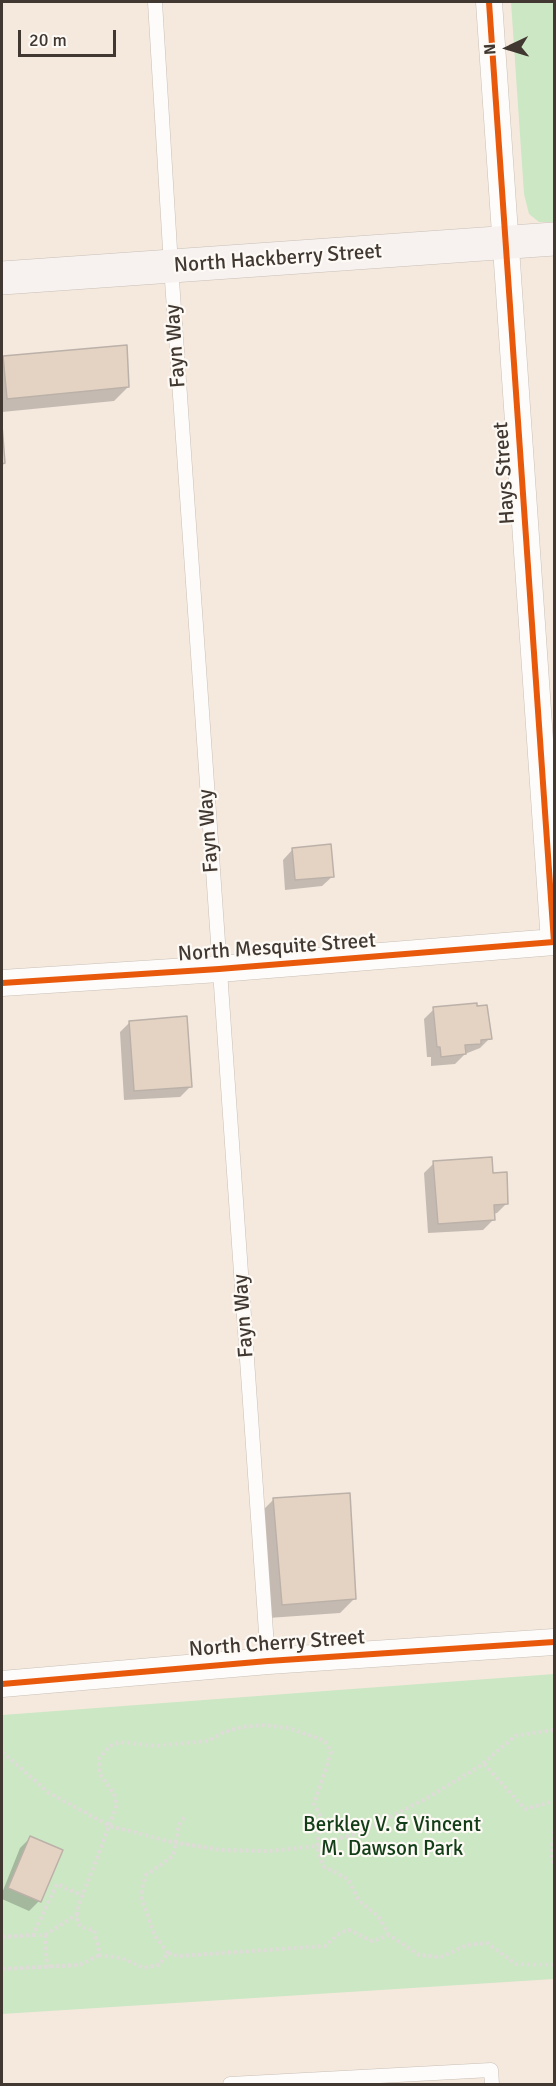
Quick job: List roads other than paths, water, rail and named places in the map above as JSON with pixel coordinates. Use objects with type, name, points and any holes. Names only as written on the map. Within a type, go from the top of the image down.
[{"type":"main road","name":"North Hackberry Street","points":[[2,278],[555,239]]},
{"type":"street","name":"Hays Street","points":[[489,2],[555,942]]},
{"type":"street","name":"North Mesquite Street","points":[[2,983],[219,969],[555,942]]},
{"type":"street","name":"North Cherry Street","points":[[2,1683],[268,1661],[555,1642]]},
{"type":"lane","name":"Fayn Way","points":[[155,2],[171,266],[268,1661]]},
{"type":"lane","points":[[230,2085],[491,2070],[492,2085]]},
{"type":"park label","name":"Berkley V. & Vincent M. Dawson Park","points":[[392,1837]]}]
